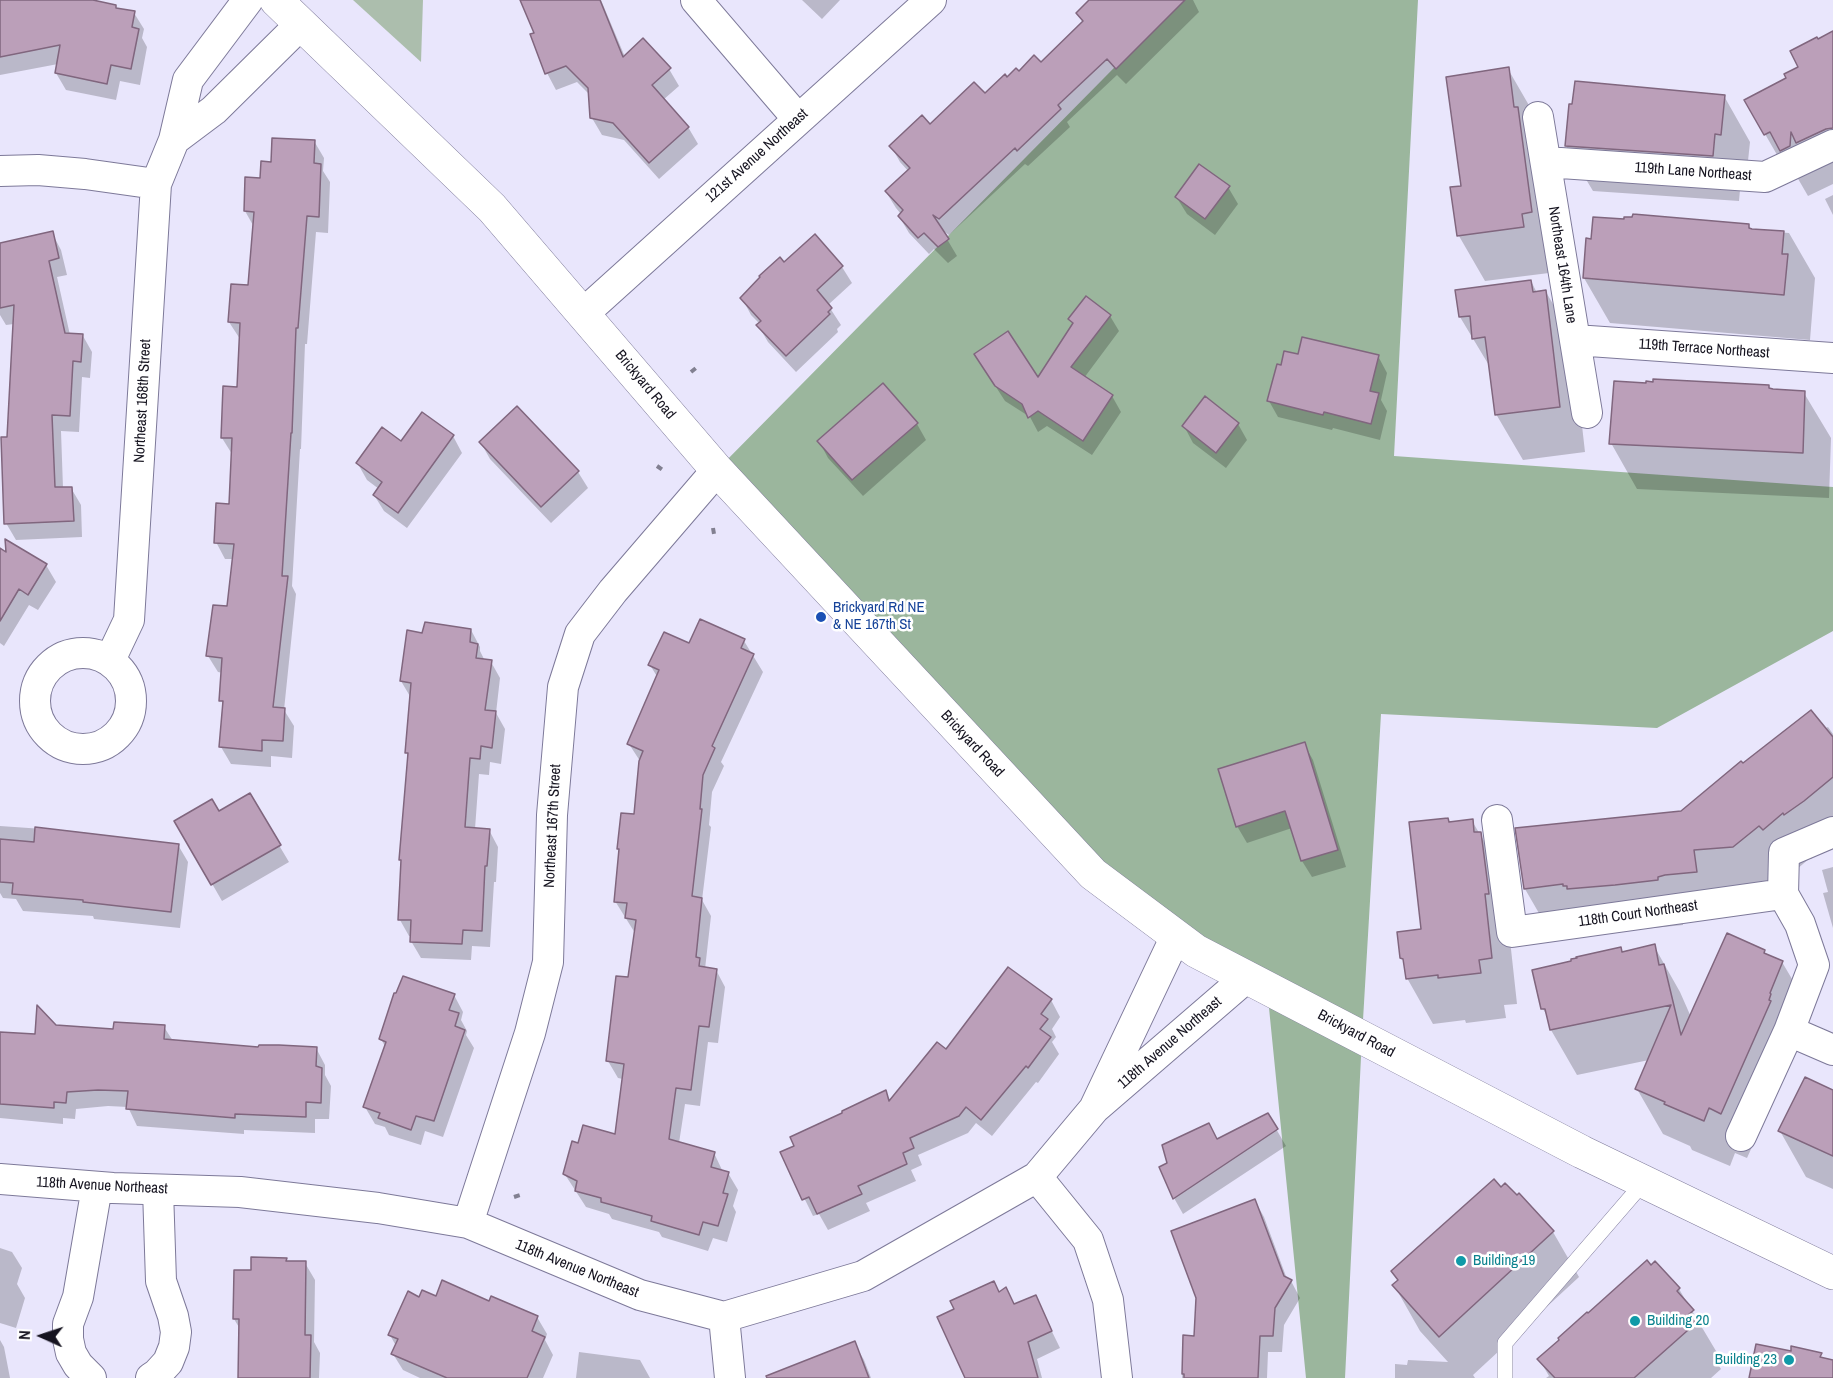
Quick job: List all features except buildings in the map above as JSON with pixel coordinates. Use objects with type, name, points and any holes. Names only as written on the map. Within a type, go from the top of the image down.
[{"type":"street","name":"Northeast 168th Street","points":[[110,660],[129,620],[156,184],[174,140],[188,80],[248,0]]},
{"type":"street","name":"Brickyard Road","points":[[276,0],[492,208],[717,470],[1093,874],[1196,951],[1582,1152],[1833,1273]]},
{"type":"street","points":[[696,0],[798,119]]},
{"type":"street","name":"121st Avenue Northeast","points":[[584,313],[931,0]]},
{"type":"street","points":[[174,140],[214,110],[301,24]]},
{"type":"street","name":"Northeast 164th Lane","points":[[1538,117],[1587,413]]},
{"type":"street","name":"119th Lane Northeast","points":[[1546,162],[1765,177],[1833,145]]},
{"type":"street","points":[[0,171],[38,170],[156,184]]},
{"type":"street","name":"119th Terrace Northeast","points":[[1575,340],[1833,358]]},
{"type":"street","name":"Northeast 167th Street","points":[[468,1223],[530,1033],[548,962],[552,815],[563,687],[576,645],[580,634],[613,591],[717,470]]},
{"type":"street","name":"118th Court Northeast","points":[[1497,820],[1512,932],[1784,894]]},
{"type":"street","points":[[1741,1136],[1789,1031],[1814,965],[1800,924],[1784,894],[1784,854],[1833,832]]},
{"type":"street","name":"118th Avenue Northeast","points":[[1094,1109],[1176,936]]},
{"type":"street","name":"118th Avenue Northeast","points":[[0,1179],[98,1187],[252,1194],[378,1208],[468,1223],[640,1295],[724,1317],[863,1276],[1037,1177],[1094,1109],[1247,977]]},
{"type":"street","points":[[1789,1031],[1833,1050]]},
{"type":"street","points":[[1037,1177],[1088,1240],[1108,1300],[1117,1378]]},
{"type":"street","points":[[91,1378],[78,1365],[71,1353],[68,1324],[78,1297],[98,1187]]},
{"type":"street","points":[[151,1378],[168,1362],[174,1347],[176,1332],[161,1281],[158,1190]]},
{"type":"street","points":[[724,1317],[730,1378]]},
{"type":"lane","points":[[1505,1378],[1505,1343],[1644,1182]]},
{"type":"path","points":[[691,372],[696,368]]},
{"type":"path","points":[[657,466],[664,471]]},
{"type":"path","points":[[713,528],[714,534]]},
{"type":"path","points":[[514,1197],[520,1196]]},
{"type":"green space","points":[[353,0],[423,0],[421,62]]},
{"type":"green space","points":[[1181,0],[1418,0],[1394,456],[1833,487],[1833,631],[1657,728],[1381,714],[1345,1378],[1306,1378],[1267,988],[1176,936],[717,470]]},
{"type":"place","name":"Brickyard Rd NE & NE 167th St","points":[[821,617]]},
{"type":"place","name":"Building 19","points":[[1461,1261]]},
{"type":"place","name":"Building 20","points":[[1635,1321]]},
{"type":"place","name":"Building 23","points":[[1789,1360]]}]
